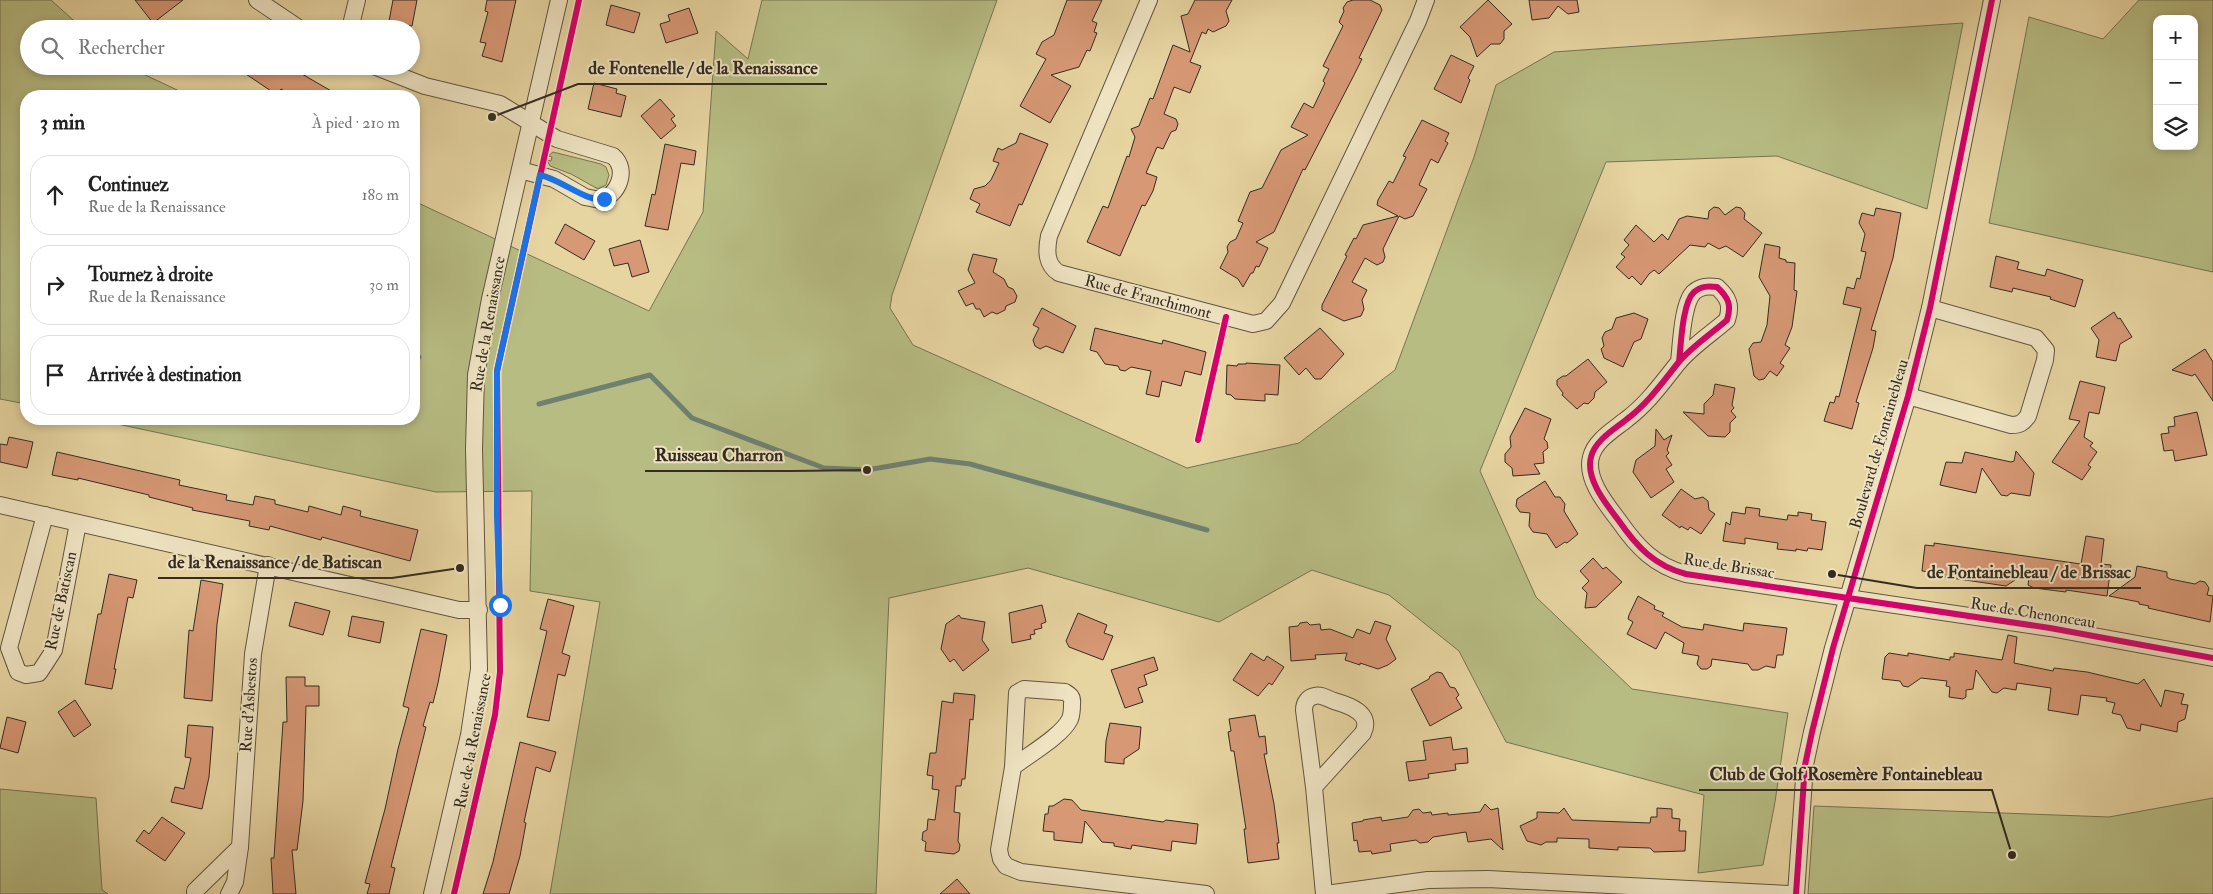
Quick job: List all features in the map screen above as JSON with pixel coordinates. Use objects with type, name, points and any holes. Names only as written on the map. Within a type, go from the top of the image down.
[{"type":"street","points":[[257,0],[287,20]]},
{"type":"street","points":[[352,20],[357,0]]},
{"type":"street","name":"Rue de la Renaissance","points":[[432,894],[473,717],[479,669],[474,440],[476,375],[490,299],[558,0]]},
{"type":"street","name":"Rue de Franchimont","points":[[1149,0],[1049,236],[1047,246],[1050,264],[1059,273],[1253,324],[1266,321],[1282,303],[1418,21],[1426,0]]},
{"type":"street","name":"Boulevard de Fontainebleau","points":[[1796,894],[1805,765],[1830,657],[1908,396],[1930,308],[1992,0]]},
{"type":"street","points":[[397,75],[425,86],[500,104],[557,139],[614,156],[620,166],[620,179],[613,194],[600,200],[585,196],[554,179],[520,170]]},
{"type":"street","name":"Boulevard de Fontainebleau","points":[[1908,396],[2011,425],[2019,425],[2028,416],[2045,360],[2046,350],[2036,338],[1930,308]]},
{"type":"street","name":"Rue de Brissac","points":[[1679,362],[1662,386],[1638,410],[1602,440],[1591,456],[1590,469],[1593,480],[1620,523],[1646,553],[1658,563],[1673,571],[1849,597]]},
{"type":"street","points":[[0,505],[459,610],[479,610]]},
{"type":"street","name":"Rue de Batiscan","points":[[44,515],[9,648],[18,672],[26,675],[39,673],[54,650],[78,522]]},
{"type":"street","name":"Rue d'Asbestos","points":[[229,894],[235,882],[240,847],[253,654],[268,565]]},
{"type":"street","name":"Rue de Chenonceau","points":[[1849,597],[2050,628],[2213,658]]},
{"type":"street","points":[[1013,767],[1068,723],[1072,715],[1072,699],[1069,694],[1030,689],[1024,689],[1017,693],[1013,767],[999,845],[1001,859],[1010,869],[1206,894]]},
{"type":"street","points":[[1314,787],[1363,734],[1365,725],[1362,715],[1354,708],[1318,695],[1309,699],[1304,705],[1304,710],[1325,894],[1428,880],[1488,879],[1790,894]]},
{"type":"street","points":[[195,894],[195,891],[240,847]]},
{"type":"green space","points":[[0,0],[51,0],[73,20],[20,20],[20,75],[145,75],[177,90],[20,90],[20,403],[0,399]]},
{"type":"green space","points":[[762,0],[997,0],[892,295],[890,308],[913,345],[1187,468],[1299,443],[1395,370],[1474,157],[1496,85],[1554,52],[1963,23],[1927,209],[1777,156],[1606,162],[1480,471],[1536,597],[1632,689],[1788,713],[1775,802],[1763,865],[1698,873],[1704,795],[1506,742],[1459,651],[1389,595],[1312,570],[1219,622],[1028,568],[889,598],[876,894],[550,894],[600,602],[530,591],[532,491],[436,492],[122,425],[420,425],[420,204],[649,311],[703,212],[716,31],[748,59]]},
{"type":"green space","points":[[2139,0],[2213,0],[2213,272],[1989,223],[2029,17],[2103,39]]},
{"type":"green space","points":[[553,152],[601,164],[606,167],[609,175],[606,185],[598,189],[571,174],[550,166],[547,160],[551,161],[552,157],[548,156]]},
{"type":"green space","points":[[0,789],[96,798],[102,890],[108,894],[0,894]]},
{"type":"green space","points":[[2213,798],[2213,894],[1808,894],[1814,806],[2109,817]]},
{"type":"building","points":[[135,0],[183,0],[157,20],[151,20]]},
{"type":"building","points":[[393,0],[417,0],[413,20],[389,20]]},
{"type":"building","points":[[487,0],[516,0],[502,62],[482,56],[486,43],[480,42],[488,12],[485,11]]},
{"type":"building","points":[[1067,0],[1102,0],[1092,21],[1097,23],[1094,32],[1097,33],[1090,51],[1087,50],[1079,67],[1051,75],[1071,86],[1050,123],[1020,106],[1046,59],[1036,54],[1042,42],[1054,35]]},
{"type":"building","points":[[1195,0],[1232,0],[1226,11],[1229,21],[1226,26],[1213,32],[1208,29],[1206,34],[1202,32],[1190,62],[1201,66],[1190,93],[1174,87],[1164,114],[1176,119],[1178,124],[1176,130],[1171,132],[1163,149],[1157,147],[1146,173],[1157,177],[1153,191],[1145,206],[1142,205],[1120,256],[1087,242],[1103,206],[1108,208],[1127,156],[1129,157],[1135,137],[1131,129],[1139,126],[1150,98],[1153,99],[1173,45],[1190,52],[1181,16],[1188,14]]},
{"type":"building","points":[[1370,0],[1380,5],[1382,10],[1359,58],[1362,59],[1305,170],[1303,169],[1274,232],[1256,242],[1268,248],[1259,267],[1256,266],[1243,287],[1238,279],[1220,268],[1228,252],[1227,247],[1230,242],[1236,239],[1243,223],[1238,221],[1250,192],[1262,188],[1281,150],[1308,135],[1291,127],[1304,103],[1313,108],[1325,83],[1323,81],[1329,69],[1323,66],[1343,26],[1339,22],[1344,11],[1343,8],[1347,2]]},
{"type":"building","points":[[1488,0],[1512,24],[1504,31],[1504,39],[1500,44],[1491,44],[1477,57],[1470,37],[1460,27]]},
{"type":"building","points":[[1529,0],[1577,0],[1579,12],[1568,14],[1558,6],[1549,18],[1532,20]]},
{"type":"building","points":[[611,5],[640,13],[634,33],[606,25]]},
{"type":"building","points":[[689,8],[698,33],[666,43],[660,24],[670,21],[668,15]]},
{"type":"building","points":[[1451,55],[1474,66],[1468,78],[1470,80],[1461,103],[1434,89]]},
{"type":"building","points":[[247,75],[304,75],[330,90],[281,89],[270,90]]},
{"type":"building","points":[[594,83],[617,89],[616,93],[626,96],[621,117],[588,109]]},
{"type":"building","points":[[660,99],[675,116],[671,119],[676,126],[661,139],[641,116]]},
{"type":"building","points":[[1422,120],[1449,133],[1445,141],[1448,143],[1438,163],[1431,159],[1419,185],[1427,189],[1413,216],[1405,219],[1399,216],[1383,249],[1385,257],[1383,262],[1377,265],[1365,258],[1352,282],[1367,290],[1362,300],[1364,309],[1361,316],[1344,321],[1322,310],[1322,305],[1347,256],[1345,255],[1363,225],[1398,216],[1377,205],[1378,200],[1389,181],[1393,183],[1406,157],[1403,156]]},
{"type":"building","points":[[1020,133],[1048,144],[1022,205],[1019,204],[1010,226],[976,212],[980,204],[970,199],[974,189],[985,186],[991,180],[999,163],[993,161],[998,148],[1002,150],[1016,143]]},
{"type":"building","points":[[665,144],[696,151],[694,165],[681,163],[668,230],[645,226],[652,194],[655,195]]},
{"type":"building","points":[[1714,207],[1719,208],[1725,215],[1736,207],[1741,208],[1745,213],[1744,219],[1762,233],[1743,257],[1726,246],[1719,249],[1708,243],[1705,247],[1690,245],[1659,274],[1654,270],[1649,274],[1641,285],[1632,276],[1629,279],[1616,267],[1625,257],[1621,254],[1629,245],[1624,240],[1636,225],[1654,242],[1662,234],[1668,240],[1679,219],[1687,216],[1708,219],[1709,211]]},
{"type":"building","points":[[1876,208],[1901,213],[1893,258],[1871,330],[1876,331],[1873,348],[1856,402],[1859,403],[1852,429],[1824,421],[1830,402],[1834,403],[1836,396],[1839,397],[1861,308],[1843,304],[1847,287],[1854,289],[1857,278],[1860,279],[1866,252],[1861,251],[1865,234],[1859,223],[1862,213],[1874,216]]},
{"type":"building","points":[[565,224],[595,241],[584,260],[555,243]]},
{"type":"building","points":[[640,240],[649,272],[632,277],[628,263],[614,266],[609,249]]},
{"type":"building","points":[[1765,244],[1780,247],[1779,258],[1786,260],[1786,262],[1795,263],[1794,290],[1797,291],[1792,327],[1785,345],[1790,348],[1780,363],[1784,366],[1777,376],[1770,371],[1764,379],[1759,380],[1754,376],[1749,349],[1753,343],[1761,342],[1767,325],[1770,296],[1759,277]]},
{"type":"building","points":[[973,254],[997,259],[993,272],[1004,279],[1008,287],[1013,289],[1017,296],[1015,302],[1006,306],[1005,310],[997,314],[992,312],[984,317],[980,309],[976,309],[973,303],[966,306],[958,291],[975,283],[968,270]]},
{"type":"building","points":[[1996,256],[2019,262],[2017,269],[2045,276],[2047,269],[2083,280],[2075,307],[2050,299],[2051,297],[2013,288],[2012,292],[1990,287]]},
{"type":"building","points":[[1042,308],[1076,326],[1063,353],[1046,346],[1040,349],[1035,346],[1033,340],[1039,328],[1033,325]]},
{"type":"building","points":[[2114,312],[2132,337],[2120,344],[2116,361],[2096,357],[2099,340],[2091,328]]},
{"type":"building","points":[[1634,313],[1648,319],[1641,339],[1634,342],[1623,367],[1604,358],[1601,349],[1604,346],[1602,338],[1605,332],[1612,329],[1616,318]]},
{"type":"building","points":[[1095,328],[1162,344],[1163,340],[1206,352],[1201,375],[1185,371],[1181,386],[1162,381],[1159,397],[1146,394],[1151,371],[1131,367],[1125,371],[1120,370],[1118,366],[1105,364],[1097,352],[1090,350]]},
{"type":"building","points":[[1320,328],[1344,354],[1321,379],[1315,379],[1306,368],[1299,375],[1284,358]]},
{"type":"building","points":[[2205,349],[2213,362],[2213,401],[2195,374],[2192,376],[2172,370]]},
{"type":"building","points":[[1588,359],[1607,382],[1595,392],[1594,398],[1588,404],[1584,403],[1577,409],[1562,395],[1563,393],[1557,385],[1557,380],[1566,376]]},
{"type":"building","points":[[1238,364],[1280,365],[1278,395],[1265,394],[1265,401],[1235,399],[1231,395],[1226,394],[1227,365],[1237,366]]},
{"type":"building","points":[[2080,381],[2105,387],[2099,414],[2089,412],[2084,437],[2093,443],[2090,446],[2097,452],[2088,465],[2091,467],[2082,480],[2052,462],[2080,421],[2069,419]]},
{"type":"building","points":[[1715,384],[1735,388],[1732,405],[1734,408],[1731,411],[1736,417],[1730,423],[1730,432],[1725,437],[1708,436],[1683,412],[1704,414],[1704,404],[1713,395]]},
{"type":"building","points":[[1525,408],[1551,419],[1544,439],[1547,442],[1548,448],[1543,452],[1544,463],[1534,464],[1540,474],[1513,476],[1512,468],[1505,462],[1505,454],[1511,447],[1510,437]]},
{"type":"building","points":[[2197,412],[2207,455],[2175,461],[2173,450],[2164,451],[2161,434],[2169,433],[2168,427],[2175,426],[2174,417]]},
{"type":"building","points":[[1656,429],[1664,440],[1672,435],[1667,450],[1669,453],[1666,456],[1672,465],[1666,469],[1674,482],[1651,498],[1633,472],[1636,460],[1655,446]]},
{"type":"building","points":[[9,437],[33,442],[27,468],[0,462],[0,444],[7,445]]},
{"type":"building","points":[[2016,451],[2034,473],[2030,496],[2011,493],[2007,496],[2001,495],[1982,468],[1976,493],[1940,485],[1946,462],[1962,463],[1965,452],[2011,462],[2014,461]]},
{"type":"building","points":[[57,452],[180,480],[179,485],[227,495],[226,500],[253,505],[255,496],[275,500],[275,504],[308,512],[309,506],[341,515],[343,506],[361,511],[360,516],[418,530],[410,561],[322,537],[321,540],[270,526],[269,530],[249,526],[250,521],[192,510],[193,508],[149,497],[149,495],[78,478],[78,480],[52,475]]},
{"type":"building","points":[[1545,481],[1555,497],[1560,497],[1565,504],[1564,511],[1578,534],[1567,543],[1565,542],[1556,548],[1547,534],[1533,532],[1529,526],[1530,513],[1520,512],[1516,506],[1517,499]]},
{"type":"building","points":[[1681,489],[1695,499],[1703,497],[1708,501],[1709,510],[1715,514],[1701,534],[1690,527],[1688,530],[1681,526],[1680,528],[1662,515]]},
{"type":"building","points":[[1746,507],[1760,509],[1759,516],[1787,520],[1788,515],[1798,516],[1798,512],[1812,514],[1811,520],[1826,522],[1822,550],[1808,548],[1807,551],[1777,549],[1778,543],[1745,538],[1745,544],[1723,541],[1726,522],[1730,525],[1732,512],[1745,514]]},
{"type":"building","points":[[2086,536],[2104,539],[2101,564],[2111,565],[2107,596],[2034,588],[2028,585],[2030,570],[2006,586],[1938,576],[1938,573],[1922,571],[1925,545],[1934,546],[1934,543],[2081,564]]},
{"type":"building","points":[[1593,558],[1603,569],[1606,567],[1622,582],[1596,607],[1585,608],[1587,593],[1582,588],[1589,581],[1580,571]]},
{"type":"building","points":[[2137,566],[2167,572],[2167,577],[2170,579],[2195,584],[2200,581],[2205,582],[2209,588],[2207,595],[2213,596],[2210,622],[2148,608],[2149,606],[2139,604],[2139,602],[2109,596],[2135,577]]},
{"type":"building","points":[[109,574],[137,580],[133,598],[128,597],[112,689],[85,684],[98,614],[101,614]]},
{"type":"building","points":[[201,580],[223,584],[217,624],[212,701],[184,698],[189,630],[193,631]]},
{"type":"building","points":[[1638,596],[1655,606],[1654,609],[1664,613],[1662,616],[1682,627],[1703,630],[1704,624],[1743,631],[1744,623],[1787,628],[1783,655],[1777,655],[1775,668],[1766,666],[1758,670],[1752,670],[1748,664],[1712,659],[1711,666],[1707,669],[1701,669],[1697,664],[1699,656],[1682,653],[1684,643],[1665,632],[1656,649],[1627,634],[1633,622],[1628,619],[1629,615]]},
{"type":"building","points":[[548,599],[574,606],[562,653],[570,656],[565,676],[558,674],[549,721],[527,717],[547,631],[540,629]]},
{"type":"building","points":[[295,602],[330,611],[323,635],[289,626]]},
{"type":"building","points":[[1042,605],[1046,622],[1041,624],[1042,628],[1034,630],[1035,634],[1030,635],[1031,639],[1012,643],[1009,613]]},
{"type":"building","points":[[1078,613],[1107,625],[1104,633],[1113,636],[1103,660],[1069,647],[1066,641]]},
{"type":"building","points":[[959,615],[961,618],[985,622],[982,640],[989,650],[963,671],[954,659],[950,662],[941,649],[946,624]]},
{"type":"building","points":[[352,616],[384,622],[380,643],[348,636]]},
{"type":"building","points":[[1375,621],[1391,626],[1386,639],[1396,659],[1388,665],[1378,669],[1360,663],[1360,665],[1345,660],[1347,653],[1315,655],[1316,659],[1291,661],[1289,627],[1307,622],[1310,625],[1320,624],[1321,630],[1330,629],[1353,638],[1357,629],[1370,634]]},
{"type":"building","points":[[421,629],[447,635],[438,683],[433,703],[430,702],[423,726],[426,727],[391,867],[395,868],[389,894],[367,894],[370,884],[365,883],[409,708],[403,706]]},
{"type":"building","points":[[2008,635],[2017,637],[2014,663],[2053,671],[2054,668],[2087,672],[2138,684],[2144,679],[2161,707],[2165,690],[2184,694],[2181,704],[2188,705],[2185,719],[2178,722],[2177,732],[2141,724],[2140,731],[2127,728],[2121,715],[2112,713],[2115,703],[2106,701],[2107,698],[2081,695],[2078,715],[2048,710],[2051,688],[2017,683],[2016,690],[2004,688],[1997,693],[1992,692],[1976,670],[1973,689],[1966,690],[1966,697],[1963,699],[1949,697],[1950,687],[1946,686],[1947,681],[1921,678],[1908,687],[1903,686],[1900,681],[1882,679],[1885,657],[1889,653],[1908,656],[1908,653],[1950,660],[1950,657],[1954,657],[1954,653],[2002,660]]},
{"type":"building","points":[[1251,653],[1264,661],[1267,656],[1284,667],[1272,685],[1269,683],[1258,696],[1233,680]]},
{"type":"building","points":[[1154,657],[1158,670],[1144,675],[1147,685],[1138,688],[1143,702],[1125,708],[1111,670]]},
{"type":"building","points":[[1437,672],[1442,673],[1450,687],[1455,688],[1459,695],[1456,698],[1462,708],[1430,726],[1411,689]]},
{"type":"building","points":[[286,677],[305,677],[305,686],[319,686],[319,706],[306,706],[303,801],[297,850],[292,850],[296,894],[273,894],[271,858],[274,858],[283,722],[287,722]]},
{"type":"building","points":[[954,693],[975,695],[973,720],[970,719],[965,779],[962,779],[961,786],[956,786],[954,812],[960,813],[958,841],[960,845],[959,851],[954,854],[925,851],[926,842],[922,840],[923,832],[927,830],[928,819],[935,820],[939,790],[932,789],[933,776],[927,775],[930,753],[936,753],[942,701],[953,703]]},
{"type":"building","points":[[75,700],[91,725],[74,737],[58,712]]},
{"type":"building","points":[[1255,715],[1259,737],[1265,736],[1267,754],[1264,754],[1274,804],[1279,859],[1248,863],[1244,829],[1246,829],[1234,751],[1231,751],[1228,732],[1231,731],[1229,719]]},
{"type":"building","points":[[7,717],[26,722],[18,753],[0,748]]},
{"type":"building","points":[[1110,723],[1141,727],[1139,749],[1124,759],[1124,764],[1105,762],[1106,741]]},
{"type":"building","points":[[188,725],[213,727],[209,777],[202,809],[171,802],[175,787],[184,789],[191,758],[185,757]]},
{"type":"building","points":[[1451,737],[1453,750],[1467,748],[1468,763],[1455,764],[1456,770],[1428,774],[1429,778],[1409,781],[1406,762],[1426,760],[1423,741]]},
{"type":"building","points":[[520,742],[556,752],[550,772],[536,767],[524,822],[526,823],[520,856],[509,894],[483,894],[493,862]]},
{"type":"building","points":[[1064,799],[1072,800],[1081,810],[1163,822],[1166,820],[1198,824],[1196,844],[1172,841],[1171,851],[1132,845],[1131,849],[1114,846],[1114,843],[1102,842],[1085,821],[1082,843],[1054,840],[1054,832],[1043,831],[1045,814],[1048,814],[1049,806],[1053,806]]},
{"type":"building","points":[[1485,804],[1491,810],[1498,808],[1503,850],[1491,839],[1468,842],[1466,832],[1433,837],[1428,842],[1420,843],[1416,840],[1390,844],[1391,851],[1372,854],[1371,851],[1359,852],[1357,840],[1354,841],[1352,823],[1381,817],[1382,821],[1408,817],[1413,810],[1419,809],[1423,813],[1431,812],[1432,815],[1480,812]]},
{"type":"building","points":[[1564,808],[1572,820],[1650,823],[1651,817],[1657,817],[1657,808],[1672,809],[1672,818],[1680,819],[1679,831],[1686,831],[1685,851],[1654,852],[1650,848],[1618,847],[1618,850],[1589,848],[1589,839],[1557,838],[1557,842],[1546,842],[1541,845],[1527,841],[1520,826],[1537,818],[1537,812],[1559,813]]},
{"type":"building","points":[[162,817],[185,833],[165,861],[136,841],[144,830],[149,834]]},
{"type":"building","points":[[957,879],[970,894],[940,894]]},
{"type":"waterway","points":[[539,404],[650,375],[692,418],[824,468],[867,470],[930,459],[970,464],[1207,530]]},
{"type":"cycle path","points":[[454,894],[495,715],[500,672],[497,371],[579,0]]},
{"type":"cycle path","points":[[1796,894],[1805,765],[1812,732],[1833,648],[1908,396],[1930,308],[1992,0]]},
{"type":"cycle path","points":[[1679,362],[1680,355],[1681,336],[1690,298],[1699,289],[1717,287],[1724,294],[1728,302],[1727,320],[1683,357],[1654,392],[1642,406],[1601,440],[1591,457],[1591,474],[1603,500],[1640,547],[1665,566],[1686,574],[2050,628],[2213,658]]},
{"type":"cycle path","points":[[1198,440],[1226,317]]},
{"type":"place","name":"de Fontenelle / de la Renaissance","points":[[492,117]]},
{"type":"place","name":"Ruisseau Charron","points":[[867,470]]},
{"type":"place","name":"de la Renaissance / de Batiscan","points":[[460,568]]},
{"type":"place","name":"de Fontainebleau / de Brissac","points":[[1832,574]]},
{"type":"place","name":"Club de Golf Rosemère Fontainebleau","points":[[2012,855]]},
{"type":"route","points":[[500,605],[497,516],[497,371],[500,349],[540,175],[554,179],[590,199],[604,199]]}]
